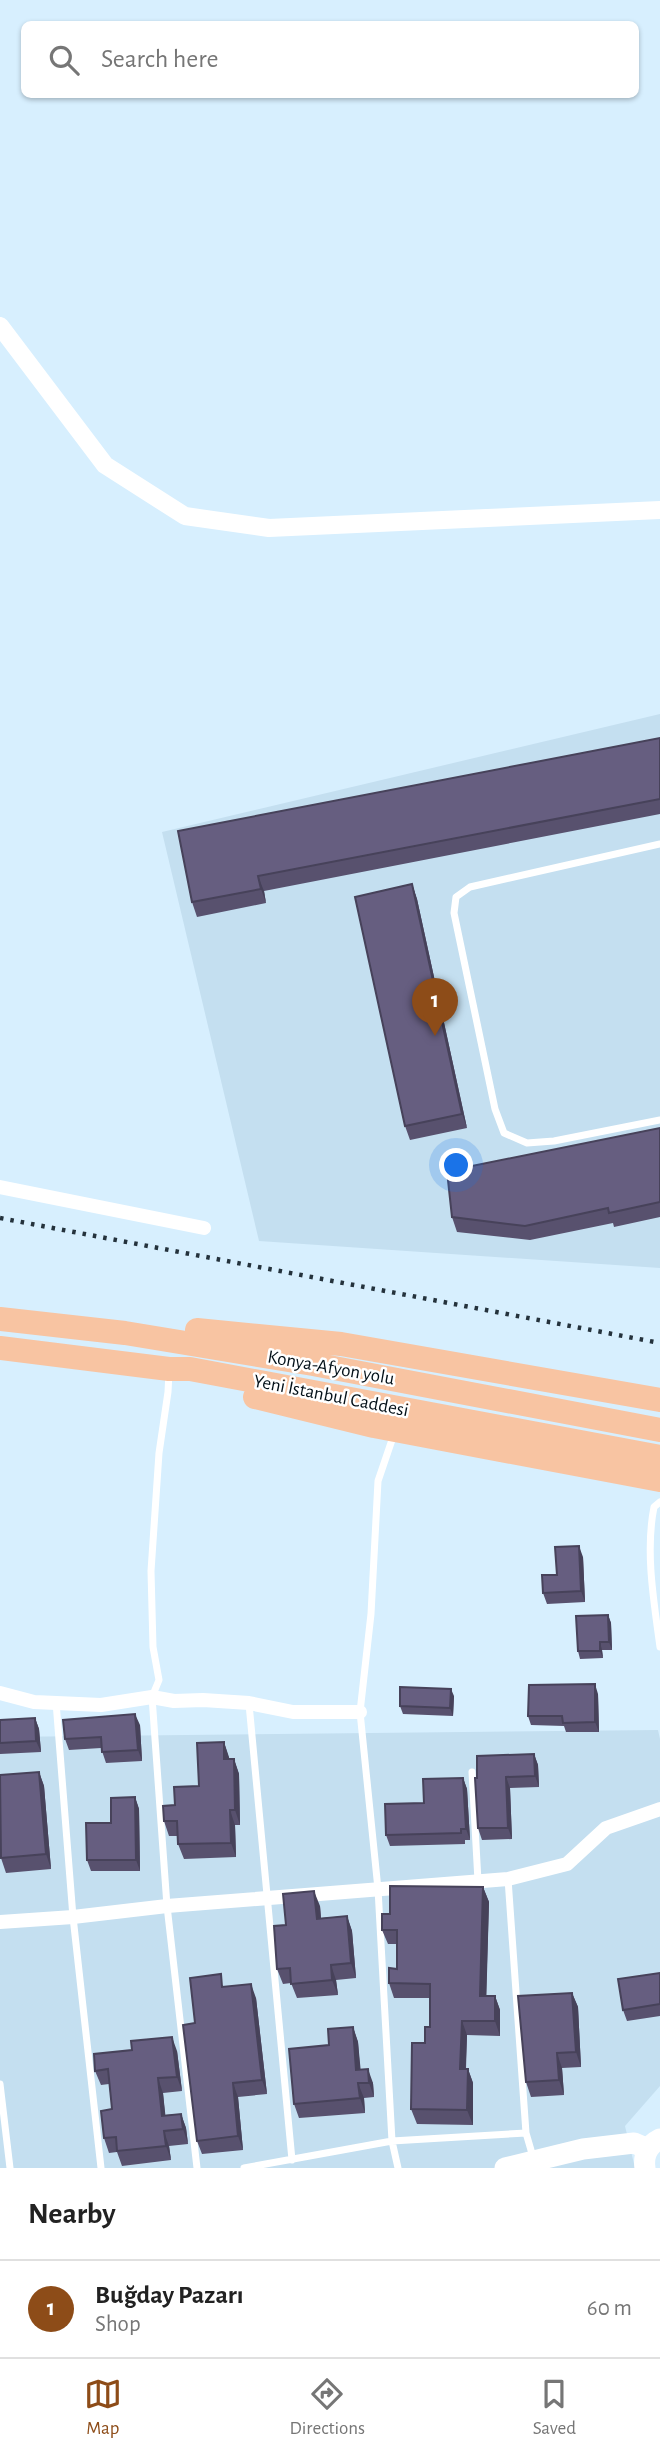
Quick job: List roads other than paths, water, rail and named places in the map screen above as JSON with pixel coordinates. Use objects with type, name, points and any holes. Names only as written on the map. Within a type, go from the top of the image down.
[{"type":"highway","name":"Konya-Afyon yolu","points":[[0,1319],[125,1333],[313,1364],[660,1430]]},
{"type":"highway","points":[[125,1333],[194,1330],[341,1344],[660,1400]]},
{"type":"highway","name":"Yeni İstanbul Caddesi","points":[[0,1348],[169,1369],[190,1369],[660,1457]]},
{"type":"highway","points":[[169,1369],[185,1380],[374,1426],[660,1480]]},
{"type":"main road","points":[[505,2168],[583,2149],[634,2143],[653,2145]]},
{"type":"street","points":[[0,327],[105,465],[185,516],[269,528],[660,510]]},
{"type":"street","points":[[0,1187],[204,1228]]},
{"type":"street","points":[[0,1693],[34,1702],[101,1705],[152,1697],[249,1703],[293,1712],[360,1712]]},
{"type":"street","points":[[0,1922],[508,1879],[567,1864],[606,1828],[660,1809]]},
{"type":"lane","points":[[660,844],[470,887],[456,897],[454,913],[495,1109],[505,1133],[527,1143],[554,1141],[660,1120]]},
{"type":"lane","points":[[169,1369],[169,1392],[159,1453],[151,1571],[153,1647],[159,1680],[152,1697],[167,1906],[197,2168]]},
{"type":"lane","points":[[396,1430],[378,1481],[371,1614],[360,1712],[378,1889],[392,2141],[397,2168]]},
{"type":"lane","points":[[660,1480],[651,1525],[660,1647]]},
{"type":"lane","points":[[57,1702],[73,1917],[101,2168]]},
{"type":"lane","points":[[249,1703],[292,2160]]},
{"type":"lane","points":[[472,1772],[478,1881]]},
{"type":"lane","points":[[508,1879],[526,2133],[534,2161]]},
{"type":"lane","points":[[0,2084],[10,2168]]},
{"type":"lane","points":[[244,2168],[392,2141],[526,2133]]},
{"type":"railway","points":[[0,1218],[660,1343]]},
{"type":"place","name":"Buğday Pazarı","points":[[435,1036]]}]
